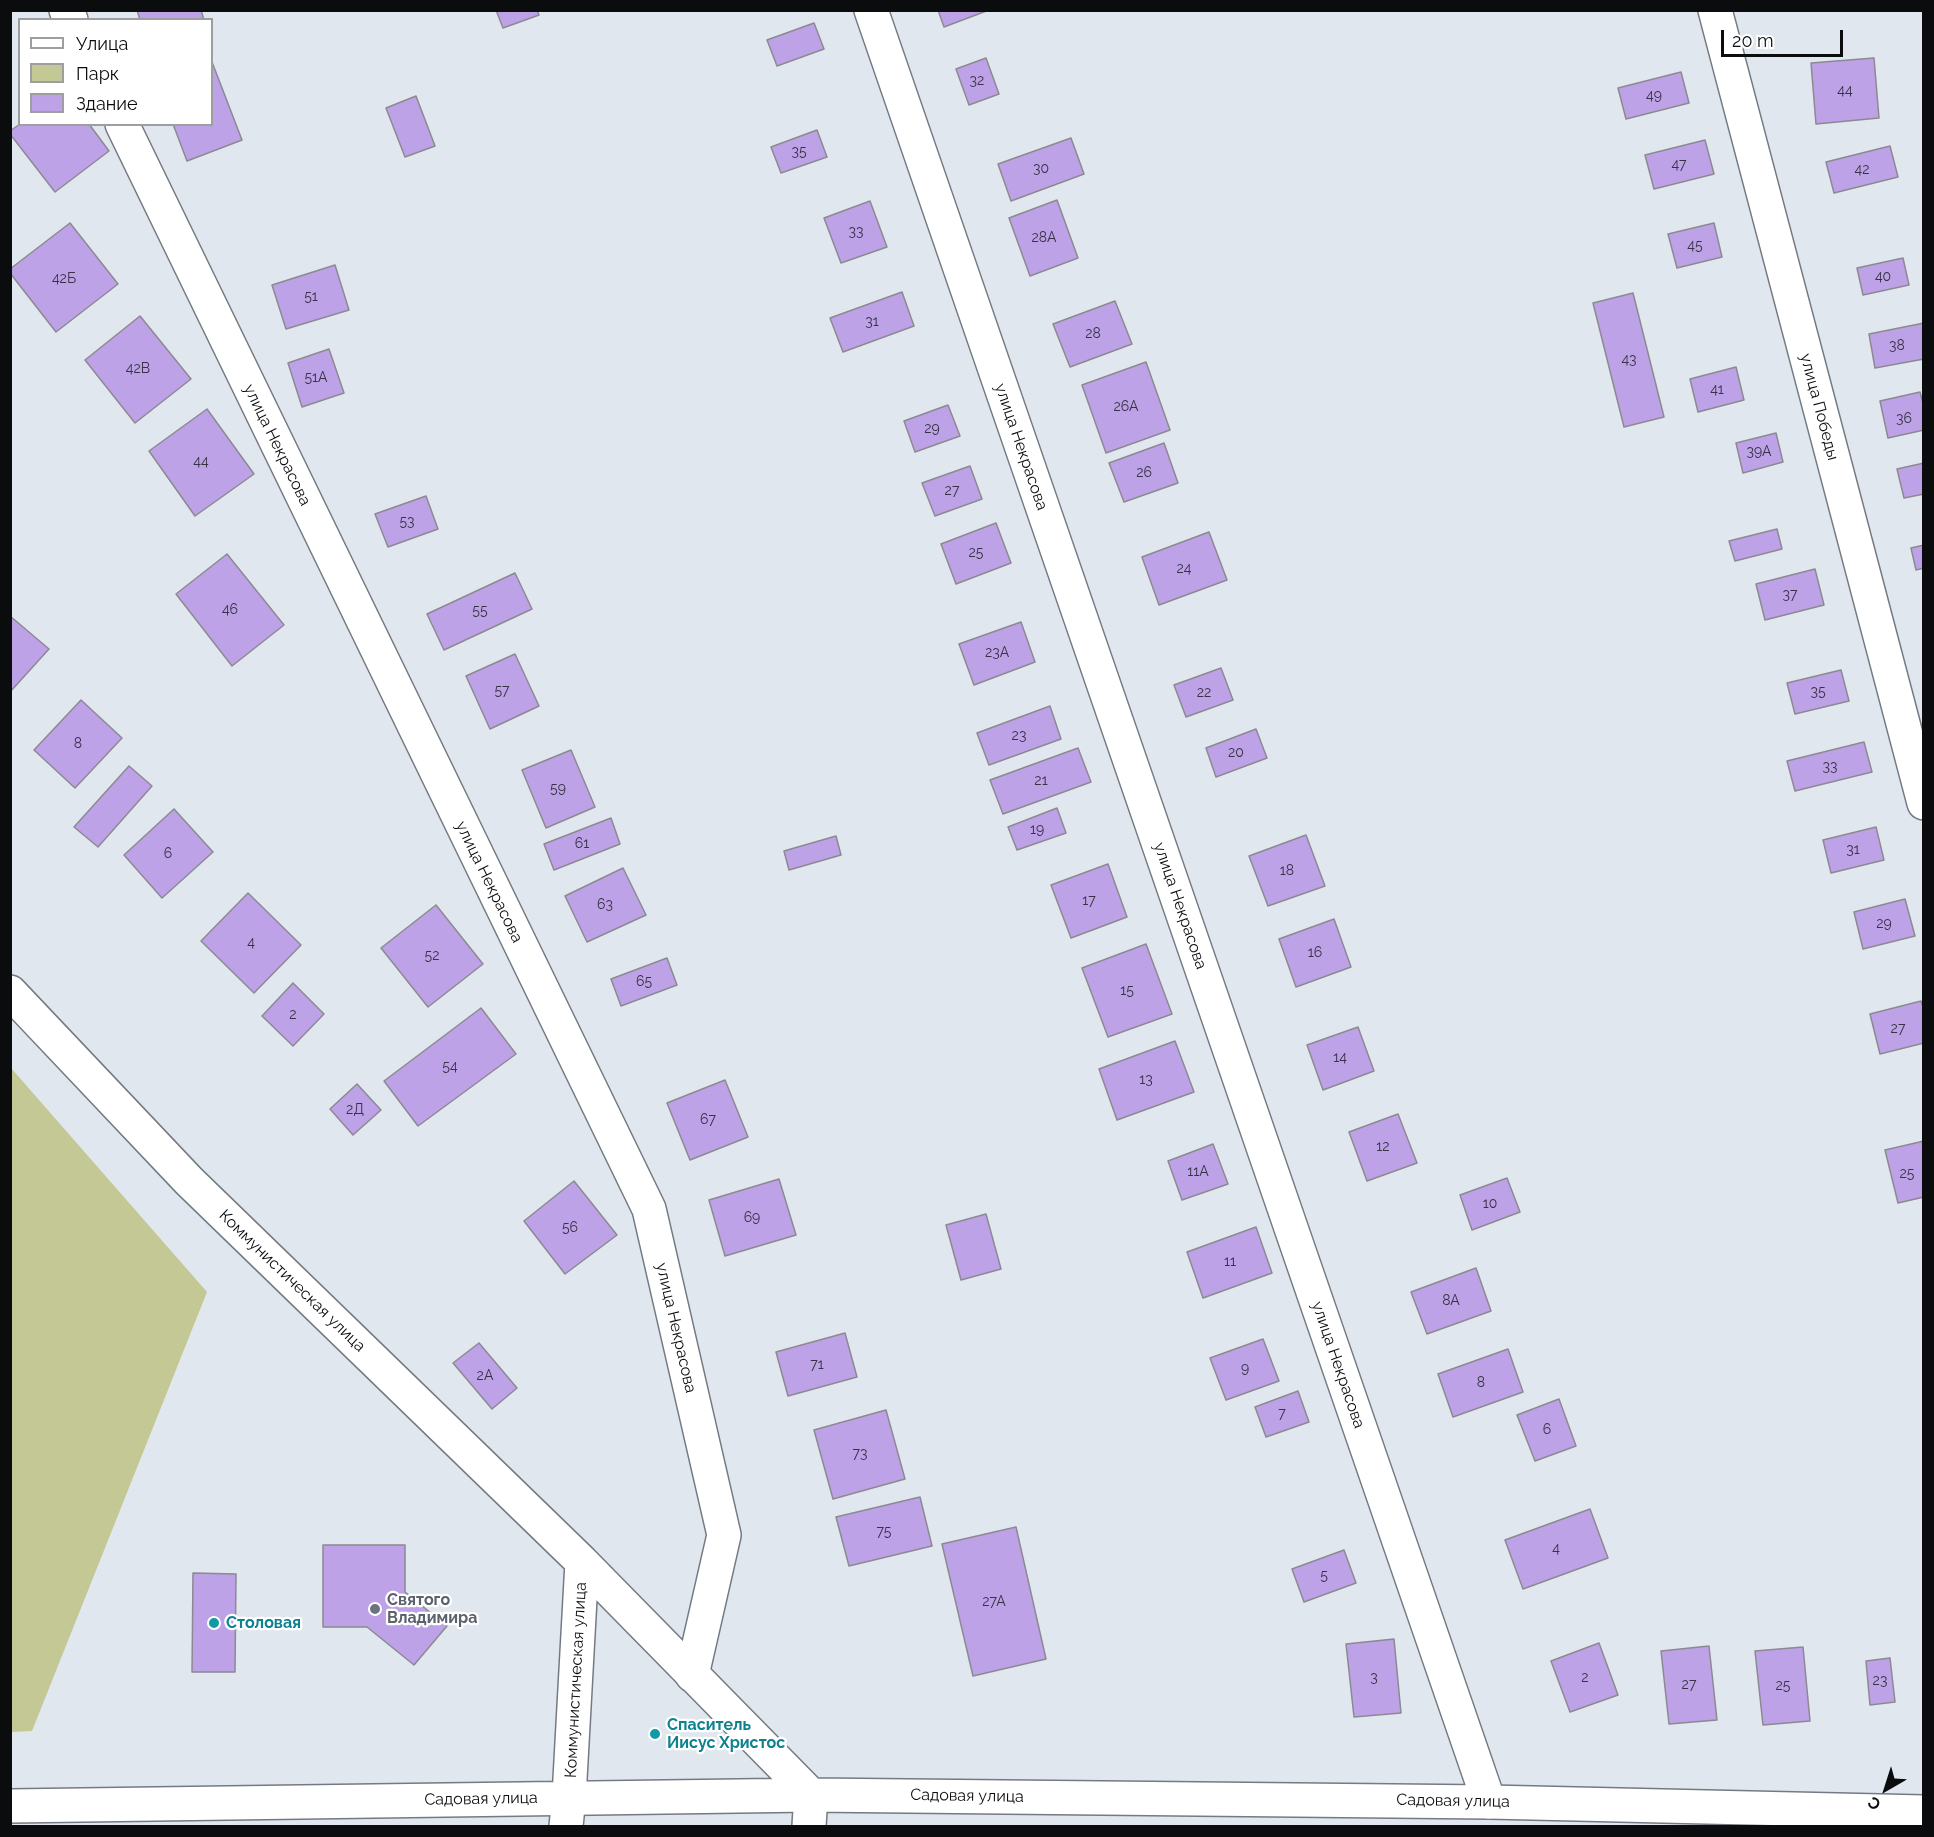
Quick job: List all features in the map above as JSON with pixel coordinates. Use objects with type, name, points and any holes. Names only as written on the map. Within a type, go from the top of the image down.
[{"type":"street","name":"улица Некрасова","points":[[871,10],[1489,1802]]},
{"type":"street","name":"улица Победы","points":[[1714,10],[1923,803]]},
{"type":"street","name":"улица Некрасова","points":[[123,126],[649,1209],[723,1535],[692,1675]]},
{"type":"street","name":"Коммунистическая улица","points":[[10,992],[189,1182],[582,1562],[692,1675],[810,1811]]},
{"type":"street","name":"Коммунистическая улица","points":[[568,1812],[582,1562]]},
{"type":"street","name":"Садовая улица","points":[[10,1806],[568,1812],[1489,1802],[1923,1812]]},
{"type":"green space","points":[[11,1068],[207,1292],[32,1731],[11,1732]]},
{"type":"building","points":[[137,10],[201,10],[203,18],[139,18]]},
{"type":"building","points":[[496,10],[537,10],[539,15],[503,28]]},
{"type":"building","points":[[938,10],[989,10],[944,27]]},
{"type":"building","points":[[814,23],[824,49],[777,66],[767,40]]},
{"type":"building","points":[[986,58],[999,94],[969,105],[956,69]]},
{"type":"building","points":[[1874,58],[1879,118],[1816,124],[1811,63]]},
{"type":"building","points":[[213,65],[242,140],[187,161],[174,126],[213,126]]},
{"type":"building","points":[[1681,72],[1689,103],[1626,119],[1618,88]]},
{"type":"building","points":[[416,96],[435,146],[405,157],[386,108]]},
{"type":"building","points":[[18,125],[90,126],[109,151],[55,192],[10,131]]},
{"type":"building","points":[[817,130],[827,157],[781,173],[771,147]]},
{"type":"building","points":[[1071,138],[1084,174],[1011,201],[998,164]]},
{"type":"building","points":[[1705,140],[1714,174],[1654,189],[1645,155]]},
{"type":"building","points":[[1890,146],[1898,177],[1834,193],[1826,162]]},
{"type":"building","points":[[1057,200],[1078,258],[1030,276],[1009,218]]},
{"type":"building","points":[[870,201],[887,247],[841,263],[824,218]]},
{"type":"building","points":[[70,223],[118,284],[56,332],[10,273],[10,269]]},
{"type":"building","points":[[1714,223],[1722,257],[1677,268],[1668,234]]},
{"type":"building","points":[[1903,258],[1909,285],[1863,295],[1857,268]]},
{"type":"building","points":[[335,265],[349,310],[286,329],[272,285]]},
{"type":"building","points":[[902,292],[914,326],[843,352],[830,318]]},
{"type":"building","points":[[1633,293],[1664,417],[1624,427],[1593,303]]},
{"type":"building","points":[[1115,301],[1132,344],[1070,367],[1053,324]]},
{"type":"building","points":[[140,316],[191,379],[135,423],[85,360]]},
{"type":"building","points":[[1924,323],[1924,359],[1875,368],[1869,334]]},
{"type":"building","points":[[329,349],[344,393],[302,407],[288,363]]},
{"type":"building","points":[[1146,362],[1170,430],[1106,453],[1082,385]]},
{"type":"building","points":[[1736,367],[1744,400],[1698,412],[1690,379]]},
{"type":"building","points":[[1920,392],[1924,407],[1924,430],[1888,438],[1880,401]]},
{"type":"building","points":[[948,405],[960,436],[915,452],[904,421]]},
{"type":"building","points":[[207,409],[254,474],[195,516],[149,451]]},
{"type":"building","points":[[1776,433],[1783,462],[1743,473],[1736,443]]},
{"type":"building","points":[[1164,443],[1178,483],[1124,502],[1109,463]]},
{"type":"building","points":[[1924,463],[1924,494],[1904,498],[1897,469]]},
{"type":"building","points":[[970,466],[982,499],[935,516],[922,483]]},
{"type":"building","points":[[426,496],[438,529],[388,547],[375,514]]},
{"type":"building","points":[[996,523],[1011,563],[956,584],[941,544]]},
{"type":"building","points":[[1777,529],[1782,549],[1735,561],[1729,541]]},
{"type":"building","points":[[1209,532],[1227,580],[1159,605],[1142,557]]},
{"type":"building","points":[[1924,545],[1924,568],[1916,570],[1911,548]]},
{"type":"building","points":[[227,554],[284,625],[232,666],[176,594]]},
{"type":"building","points":[[1815,569],[1824,605],[1765,620],[1756,584]]},
{"type":"building","points":[[515,573],[532,609],[444,650],[427,614]]},
{"type":"building","points":[[10,616],[49,649],[10,692]]},
{"type":"building","points":[[1021,622],[1035,662],[974,685],[959,644]]},
{"type":"building","points":[[515,654],[539,706],[490,729],[466,676]]},
{"type":"building","points":[[1221,668],[1233,700],[1186,717],[1174,685]]},
{"type":"building","points":[[1841,670],[1849,701],[1795,714],[1787,683]]},
{"type":"building","points":[[81,700],[122,738],[75,788],[34,750]]},
{"type":"building","points":[[1050,706],[1061,739],[989,765],[977,733]]},
{"type":"building","points":[[1256,729],[1267,758],[1216,777],[1206,748]]},
{"type":"building","points":[[1864,742],[1872,772],[1795,791],[1787,761]]},
{"type":"building","points":[[1078,748],[1091,782],[1003,814],[990,780]]},
{"type":"building","points":[[571,750],[595,807],[546,828],[522,770]]},
{"type":"building","points":[[129,766],[152,786],[98,847],[74,827]]},
{"type":"building","points":[[1057,808],[1066,833],[1017,850],[1008,827]]},
{"type":"building","points":[[174,809],[213,852],[162,898],[124,855]]},
{"type":"building","points":[[611,818],[620,844],[554,870],[544,844]]},
{"type":"building","points":[[1876,827],[1884,860],[1831,873],[1823,840]]},
{"type":"building","points":[[1306,835],[1325,886],[1268,906],[1249,856]]},
{"type":"building","points":[[836,836],[841,855],[789,870],[784,851]]},
{"type":"building","points":[[1108,864],[1127,917],[1071,938],[1051,885]]},
{"type":"building","points":[[623,868],[646,915],[587,942],[565,896]]},
{"type":"building","points":[[248,893],[301,945],[254,993],[201,941]]},
{"type":"building","points":[[1905,899],[1915,936],[1863,949],[1854,912]]},
{"type":"building","points":[[436,905],[483,964],[428,1007],[381,948]]},
{"type":"building","points":[[1334,919],[1351,967],[1296,987],[1279,939]]},
{"type":"building","points":[[1146,944],[1172,1014],[1108,1037],[1082,968]]},
{"type":"building","points":[[667,958],[677,985],[621,1006],[611,979]]},
{"type":"building","points":[[293,983],[324,1014],[293,1046],[262,1016]]},
{"type":"building","points":[[1921,1001],[1924,1010],[1924,1043],[1880,1054],[1870,1014]]},
{"type":"building","points":[[481,1008],[516,1054],[418,1126],[384,1081]]},
{"type":"building","points":[[1358,1027],[1374,1071],[1323,1090],[1307,1045]]},
{"type":"building","points":[[1175,1041],[1194,1092],[1117,1120],[1099,1069]]},
{"type":"building","points":[[725,1080],[748,1137],[690,1160],[667,1103]]},
{"type":"building","points":[[357,1084],[381,1110],[353,1135],[330,1109]]},
{"type":"building","points":[[1398,1114],[1417,1163],[1367,1181],[1349,1132]]},
{"type":"building","points":[[1924,1141],[1924,1197],[1898,1203],[1885,1150]]},
{"type":"building","points":[[1213,1144],[1228,1184],[1182,1200],[1168,1161]]},
{"type":"building","points":[[1507,1178],[1520,1212],[1472,1230],[1460,1195]]},
{"type":"building","points":[[779,1179],[796,1235],[725,1256],[709,1200]]},
{"type":"building","points":[[574,1181],[617,1235],[565,1274],[524,1221]]},
{"type":"building","points":[[986,1214],[1001,1269],[961,1280],[946,1225]]},
{"type":"building","points":[[1256,1227],[1272,1273],[1203,1298],[1187,1252]]},
{"type":"building","points":[[1476,1268],[1491,1311],[1427,1334],[1411,1292]]},
{"type":"building","points":[[845,1333],[857,1377],[788,1396],[776,1352]]},
{"type":"building","points":[[1263,1339],[1279,1381],[1226,1400],[1210,1358]]},
{"type":"building","points":[[479,1343],[517,1388],[492,1409],[453,1363]]},
{"type":"building","points":[[1508,1349],[1523,1392],[1453,1417],[1438,1374]]},
{"type":"building","points":[[1298,1391],[1309,1422],[1266,1437],[1255,1407]]},
{"type":"building","points":[[1559,1399],[1576,1446],[1535,1461],[1517,1415]]},
{"type":"building","points":[[886,1410],[905,1479],[833,1499],[814,1430]]},
{"type":"building","points":[[920,1497],[932,1546],[849,1566],[836,1517]]},
{"type":"building","points":[[1590,1509],[1608,1558],[1523,1589],[1505,1540]]},
{"type":"building","points":[[1016,1527],[1046,1659],[973,1676],[942,1544]]},
{"type":"building","name":"Святого Владимира","points":[[323,1545],[405,1545],[405,1592],[447,1626],[414,1665],[367,1627],[323,1627]]},
{"type":"building","points":[[1344,1550],[1356,1583],[1304,1602],[1292,1569]]},
{"type":"building","name":"Столовая","points":[[193,1573],[236,1574],[235,1672],[192,1672]]},
{"type":"building","points":[[1394,1639],[1401,1713],[1354,1717],[1346,1644]]},
{"type":"building","points":[[1599,1643],[1618,1695],[1570,1712],[1551,1661]]},
{"type":"building","points":[[1709,1646],[1717,1720],[1669,1724],[1661,1651]]},
{"type":"building","points":[[1803,1647],[1810,1721],[1763,1725],[1755,1651]]},
{"type":"building","points":[[1890,1658],[1895,1702],[1870,1705],[1866,1661]]},
{"type":"place","name":"Святого Владимира","points":[[375,1609]]},
{"type":"place","name":"Столовая","points":[[214,1623]]},
{"type":"place","name":"Спаситель Иисус Христос","points":[[655,1734]]}]
